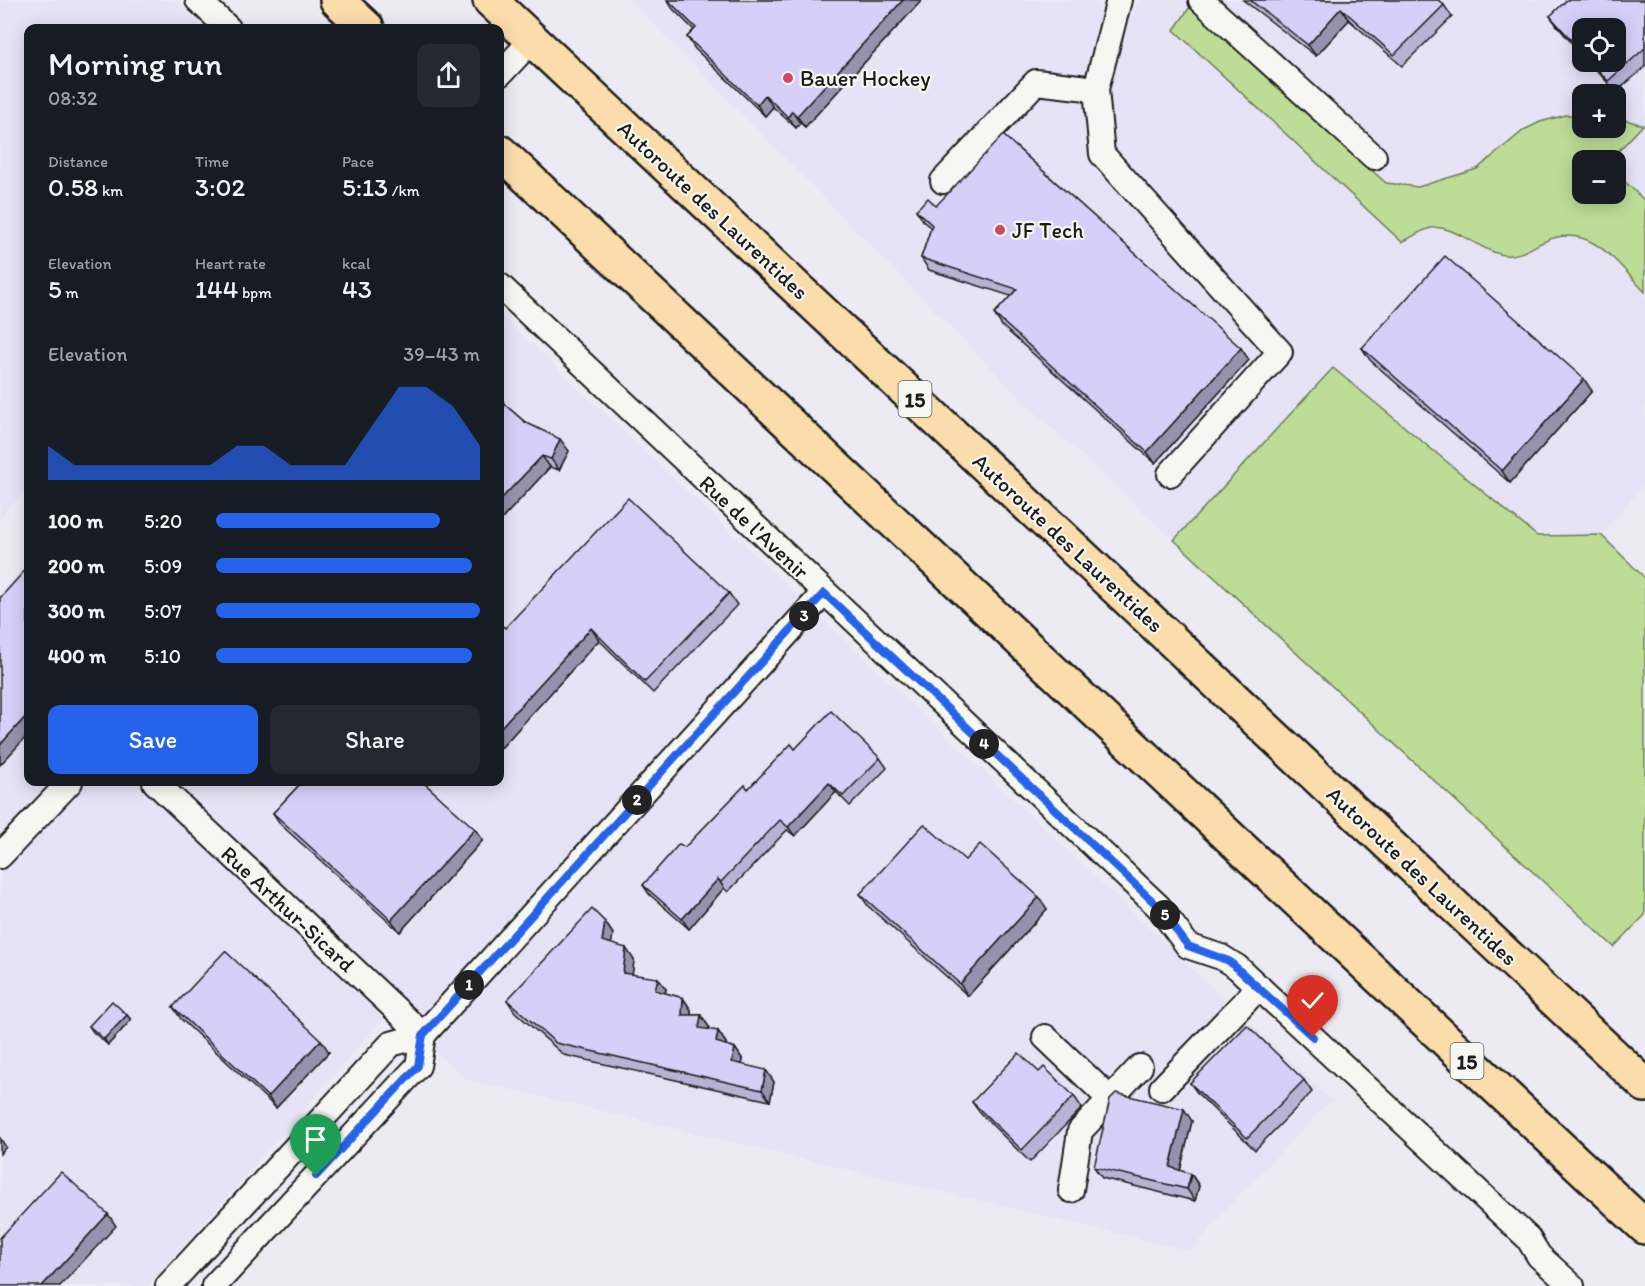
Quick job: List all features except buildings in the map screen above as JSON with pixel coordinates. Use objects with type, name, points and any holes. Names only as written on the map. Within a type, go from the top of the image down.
[{"type":"highway","points":[[337,0],[363,24]]},
{"type":"highway","name":"Autoroute des Laurentides","points":[[490,0],[1645,1085]]},
{"type":"highway","name":"15","points":[[504,156],[1645,1227]]},
{"type":"street","points":[[198,0],[224,24]]},
{"type":"street","points":[[1119,0],[1096,89],[1102,154],[1280,352],[1170,474]]},
{"type":"street","points":[[1201,0],[1374,157]]},
{"type":"street","points":[[504,70],[532,40]]},
{"type":"street","points":[[943,181],[1036,82],[1096,89]]},
{"type":"street","name":"Rue de l'Avenir","points":[[504,290],[1159,907],[1188,946],[1229,961],[1259,987]]},
{"type":"street","points":[[168,1286],[391,1044],[423,1035],[824,593]]},
{"type":"street","points":[[0,856],[66,786]]},
{"type":"street","name":"Rue Arthur-Sicard","points":[[160,786],[196,818],[218,844],[423,1035]]},
{"type":"street","points":[[1162,1088],[1259,987],[1528,1238],[1539,1256],[1572,1286]]},
{"type":"street","points":[[214,1286],[418,1066],[423,1035]]},
{"type":"street","points":[[1045,1037],[1110,1099]]},
{"type":"street","points":[[1071,1190],[1080,1131],[1140,1067]]},
{"type":"shaded area","points":[[0,0],[174,0],[200,24],[24,24],[24,492],[0,518]]},
{"type":"shaded area","points":[[630,0],[1091,0],[1102,11],[1125,21],[1142,0],[1645,0],[1645,484],[1601,535],[1537,536],[1333,368],[1174,540],[1027,405]]},
{"type":"shaded area","points":[[504,318],[1331,1100],[1227,1208],[1191,1251],[466,1079],[390,1011],[148,1286],[0,1286],[0,592],[24,567],[24,786],[504,786]]},
{"type":"green space","points":[[1190,7],[1386,183],[1418,187],[1477,169],[1524,130],[1540,122],[1566,115],[1572,115],[1572,138],[1626,138],[1626,120],[1643,125],[1619,150],[1572,150],[1572,204],[1626,204],[1626,183],[1645,201],[1645,292],[1600,247],[1574,236],[1559,237],[1509,255],[1495,253],[1458,234],[1440,228],[1427,229],[1402,242],[1174,30]]},
{"type":"green space","points":[[1333,368],[1537,536],[1601,535],[1645,578],[1645,915],[1614,947],[1174,540]]},
{"type":"place","name":"Bauer Hockey","points":[[788,78]]},
{"type":"place","name":"JF Tech","points":[[1000,230]]},
{"type":"route","points":[[316,1176],[418,1066],[423,1035],[824,593],[1159,907],[1188,946],[1210,952],[1229,961],[1313,1037]]}]
